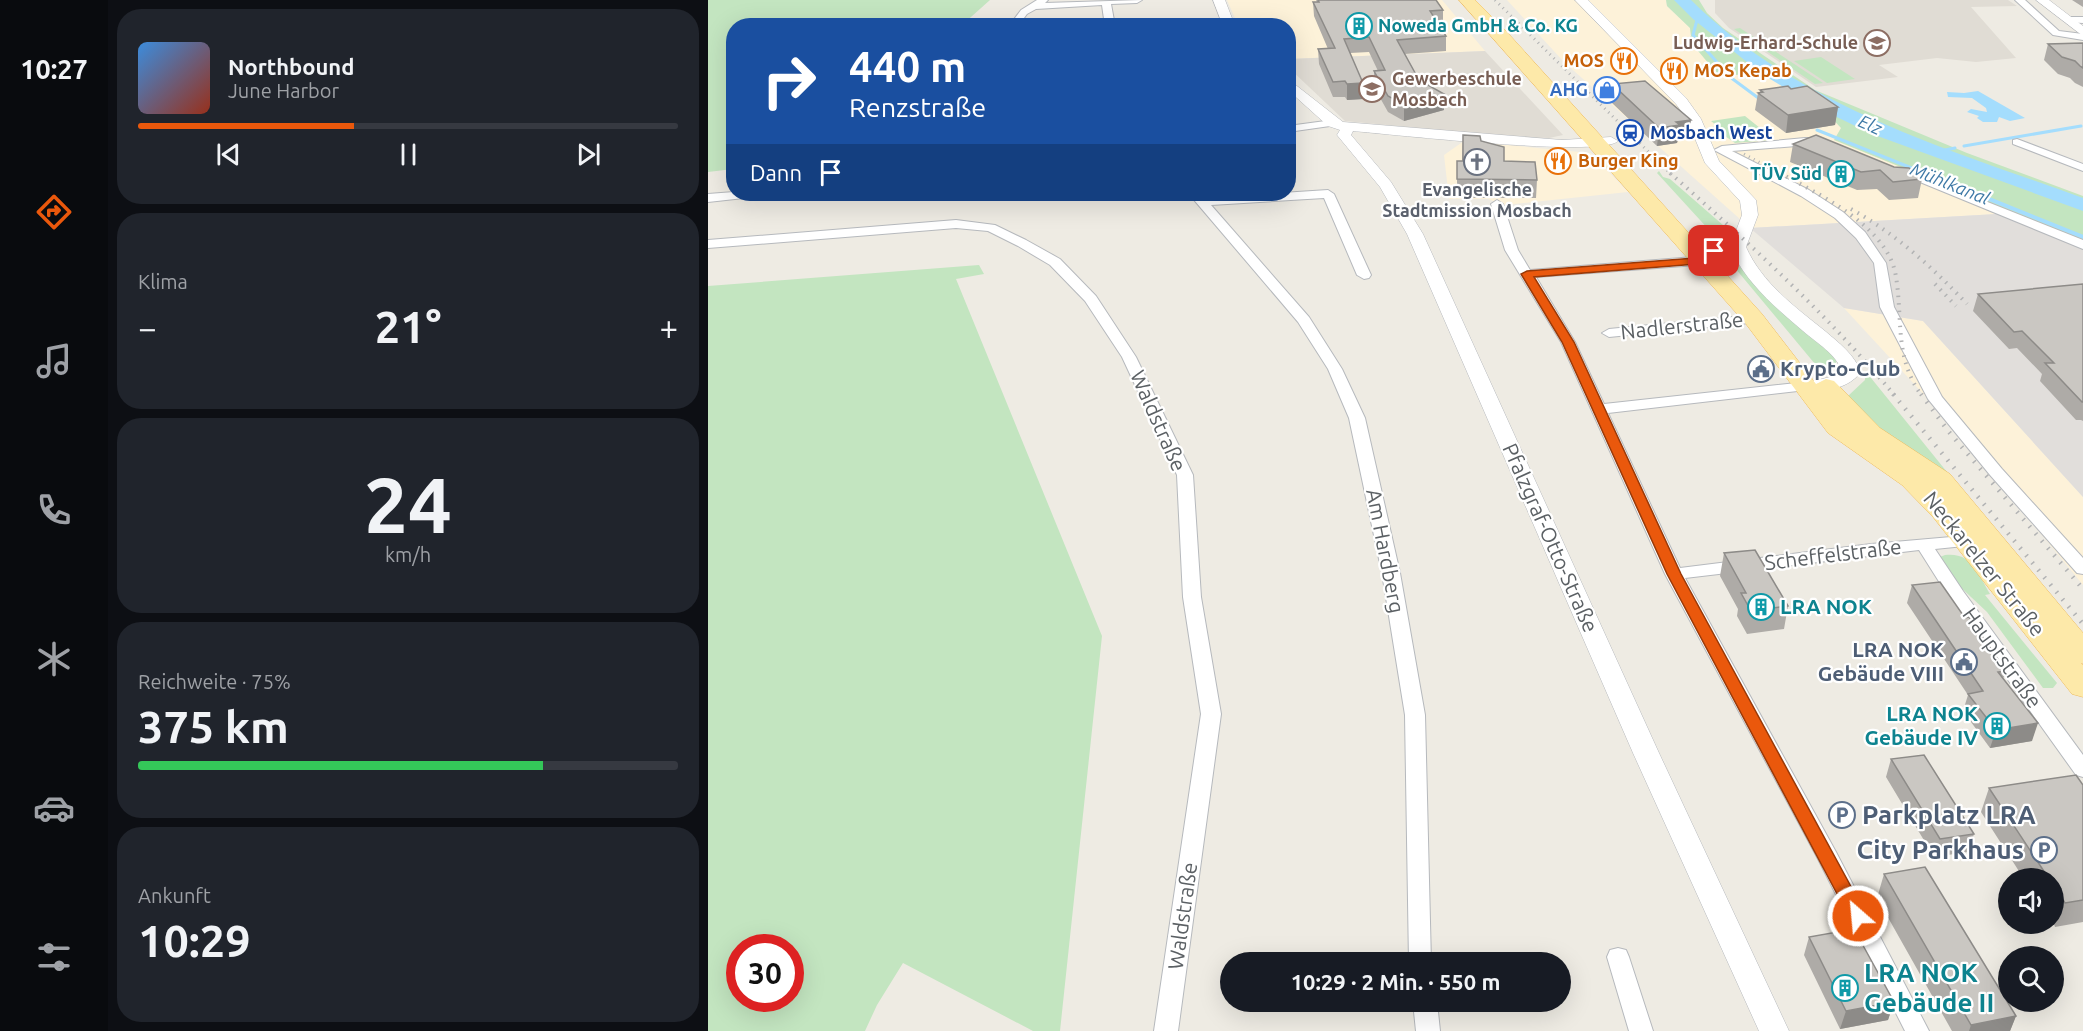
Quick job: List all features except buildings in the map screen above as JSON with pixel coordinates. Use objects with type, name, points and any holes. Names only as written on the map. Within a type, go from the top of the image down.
[{"type":"main road","points":[[1467,0],[1708,255],[1802,386]]},
{"type":"main road","points":[[1708,255],[1802,386],[1851,414],[1872,434],[1925,466],[1941,480],[1978,540],[2083,653]]},
{"type":"main road","name":"Neckarelzer Straße","points":[[1978,540],[2083,686]]},
{"type":"street","points":[[1019,18],[1024,12],[1044,0]]},
{"type":"street","points":[[1034,6],[1137,0]]},
{"type":"street","points":[[1219,0],[1226,18]]},
{"type":"street","points":[[1581,0],[1681,101],[1713,150],[1721,174],[1748,200],[1750,214],[1738,247],[1745,262],[1789,309],[1843,356],[1852,372],[1845,379],[1802,386],[1600,409]]},
{"type":"street","points":[[2020,0],[2056,33],[2083,37]]},
{"type":"street","points":[[2042,0],[2083,32]]},
{"type":"street","points":[[1106,2],[1109,18]]},
{"type":"street","points":[[2069,20],[2083,20]]},
{"type":"street","name":"Pfalzgraf-Otto-Straße","points":[[1296,89],[1341,125],[1344,135],[1386,185],[1415,234],[1646,753],[1774,1031]]},
{"type":"street","points":[[1296,128],[1341,125],[1562,144],[1603,142]]},
{"type":"street","points":[[1713,150],[1805,141],[1835,144]]},
{"type":"street","points":[[2017,142],[2083,168]]},
{"type":"street","points":[[1713,150],[1805,194],[1839,215],[1861,235],[1880,262],[1887,307],[1935,399],[1996,472],[2083,569]]},
{"type":"street","points":[[1892,167],[2083,246]]},
{"type":"street","points":[[1296,195],[1328,194],[1364,275]]},
{"type":"street","points":[[708,198],[726,196]]},
{"type":"street","name":"Am Hardberg","points":[[1201,201],[1304,320],[1335,369],[1357,418],[1389,561],[1415,716],[1420,952]]},
{"type":"street","points":[[1497,204],[1511,248],[1521,268],[1527,274],[1568,342],[1674,574],[1828,858],[1917,1031]]},
{"type":"street","name":"Waldstraße","points":[[708,244],[956,224],[991,228],[1055,261],[1091,299],[1102,319],[1130,357],[1185,475],[1192,597],[1211,714],[1166,1031]]},
{"type":"street","points":[[1527,274],[1708,255]]},
{"type":"street","name":"Nadlerstraße","points":[[1609,333],[1754,318]]},
{"type":"street","name":"Scheffelstraße","points":[[1674,574],[1924,544],[1978,540]]},
{"type":"street","name":"Hauptstraße","points":[[1924,544],[1950,586],[2083,770]]},
{"type":"street","points":[[1618,957],[1641,1031]]},
{"type":"street","points":[[1426,1012],[1428,1031]]},
{"type":"shaded area","points":[[1227,0],[1442,0],[1485,51],[1296,59],[1296,18],[1235,18]]},
{"type":"shaded area","points":[[1507,0],[1666,0],[1667,6],[1690,28],[1691,36],[1688,38],[1720,77],[1759,72],[1811,101],[1828,114],[1841,128],[1835,140],[2014,213],[1750,228],[1564,62]]},
{"type":"shaded area","name":"Ludwig-Erhard-Schule","points":[[1715,0],[2008,0],[2017,6],[1971,7],[2016,58],[1976,62],[1937,58],[1879,65],[1898,77],[1816,87],[1729,28],[1715,13]]},
{"type":"shaded area","points":[[1485,51],[1563,135],[1549,138],[1511,137],[1345,121],[1296,75],[1296,59]]},
{"type":"shaded area","points":[[1464,141],[1591,153],[1628,192],[1504,205],[1488,199],[1449,199],[1444,155]]},
{"type":"shaded area","points":[[2014,213],[2083,241],[2083,497],[1923,321],[1844,308],[1750,228]]},
{"type":"shaded area","points":[[1844,308],[1923,321],[2083,497],[2083,585],[1951,424]]},
{"type":"green space","points":[[708,0],[990,0],[970,18],[726,18],[726,170],[708,172]]},
{"type":"green space","points":[[1666,0],[1699,0],[1707,13],[1723,28],[1815,90],[1967,153],[2083,196],[2083,241],[1834,140],[1841,128],[1828,114],[1811,101],[1759,72],[1720,77],[1688,39],[1691,36],[1690,28],[1667,6]]},
{"type":"green space","points":[[1740,28],[1823,83],[1815,84],[1734,29]]},
{"type":"green space","points":[[1821,57],[1855,79],[1827,83],[1794,61]]},
{"type":"green space","points":[[1745,116],[1770,140],[1735,143],[1712,127],[1717,126],[1711,121]]},
{"type":"green space","points":[[1659,171],[1663,177],[1670,179],[1731,232],[1730,248],[1736,263],[1836,359],[1836,368],[1825,369],[1815,364],[1715,244],[1721,243],[1657,173]]},
{"type":"green space","points":[[979,265],[984,274],[956,279],[1102,636],[1060,1031],[1033,1031],[903,963],[877,1005],[865,1031],[708,1031],[708,286]]},
{"type":"green space","points":[[1867,373],[1947,472],[1939,473],[1889,439],[1848,396],[1865,380]]},
{"type":"green space","points":[[1945,555],[1962,557],[1974,566],[1990,594],[1985,595],[2057,683],[2053,688],[2043,688],[1987,612],[1955,582],[1940,557]]},
{"type":"water","points":[[1978,91],[2025,118],[2010,121],[1999,117],[1997,122],[1983,122],[1977,118],[1979,116],[1967,112],[1971,109],[1987,112],[1986,108],[1972,98],[1948,97],[1947,92]]},
{"type":"waterway","name":"Elz","points":[[1682,0],[1698,16],[1768,70],[1820,102],[1878,130],[2083,205]]},
{"type":"waterway","name":"Mühlkanal","points":[[1698,16],[1693,35],[1730,77],[1761,100]]},
{"type":"waterway","points":[[1964,146],[2081,126]]},
{"type":"waterway","name":"Mühlkanal","points":[[1817,130],[1929,175]]},
{"type":"waterway","points":[[1940,151],[1955,148]]},
{"type":"waterway","name":"Mühlkanal","points":[[1925,173],[2083,237]]},
{"type":"railway","points":[[1495,0],[1672,175]]},
{"type":"railway","points":[[1744,154],[1783,175]]},
{"type":"railway","points":[[1670,173],[1815,308],[1895,396]]},
{"type":"railway","points":[[1780,173],[1850,214],[1881,243],[1891,259],[1896,277],[1903,353],[1913,382],[1922,396]]},
{"type":"railway","points":[[1851,209],[1883,229],[1913,252],[1967,304]]},
{"type":"railway","points":[[1935,284],[1956,306]]},
{"type":"railway","points":[[1893,394],[2083,624]]},
{"type":"railway","points":[[1921,394],[1949,432],[2083,589]]},
{"type":"place","name":"Noweda GmbH & Co. KG","points":[[1359,26]]},
{"type":"place","name":"Ludwig-Erhard-Schule","points":[[1877,43]]},
{"type":"place","name":"MOS","points":[[1624,61]]},
{"type":"place","name":"MOS Kepab","points":[[1674,71]]},
{"type":"place","name":"Gewerbeschule Mosbach","points":[[1372,89]]},
{"type":"place","name":"AHG","points":[[1607,90]]},
{"type":"place","name":"Mosbach West","points":[[1630,133]]},
{"type":"place","name":"Burger King","points":[[1558,161]]},
{"type":"place","name":"Evangelische Stadtmission Mosbach","points":[[1477,162]]},
{"type":"place","name":"TÜV Süd","points":[[1841,174]]},
{"type":"place","name":"Krypto-Club","points":[[1761,369]]},
{"type":"place","name":"LRA NOK","points":[[1761,607]]},
{"type":"place","name":"LRA NOK Gebäude VIII","points":[[1964,662]]},
{"type":"place","name":"LRA NOK Gebäude IV","points":[[1997,726]]},
{"type":"place","name":"Parkplatz LRA","points":[[1842,815]]},
{"type":"place","name":"City Parkhaus","points":[[2044,850]]},
{"type":"place","name":"LRA NOK Gebäude II","points":[[1845,988]]},
{"type":"route","points":[[1714,251],[1697,261],[1527,274],[1568,342],[1674,574],[1858,916]]}]
